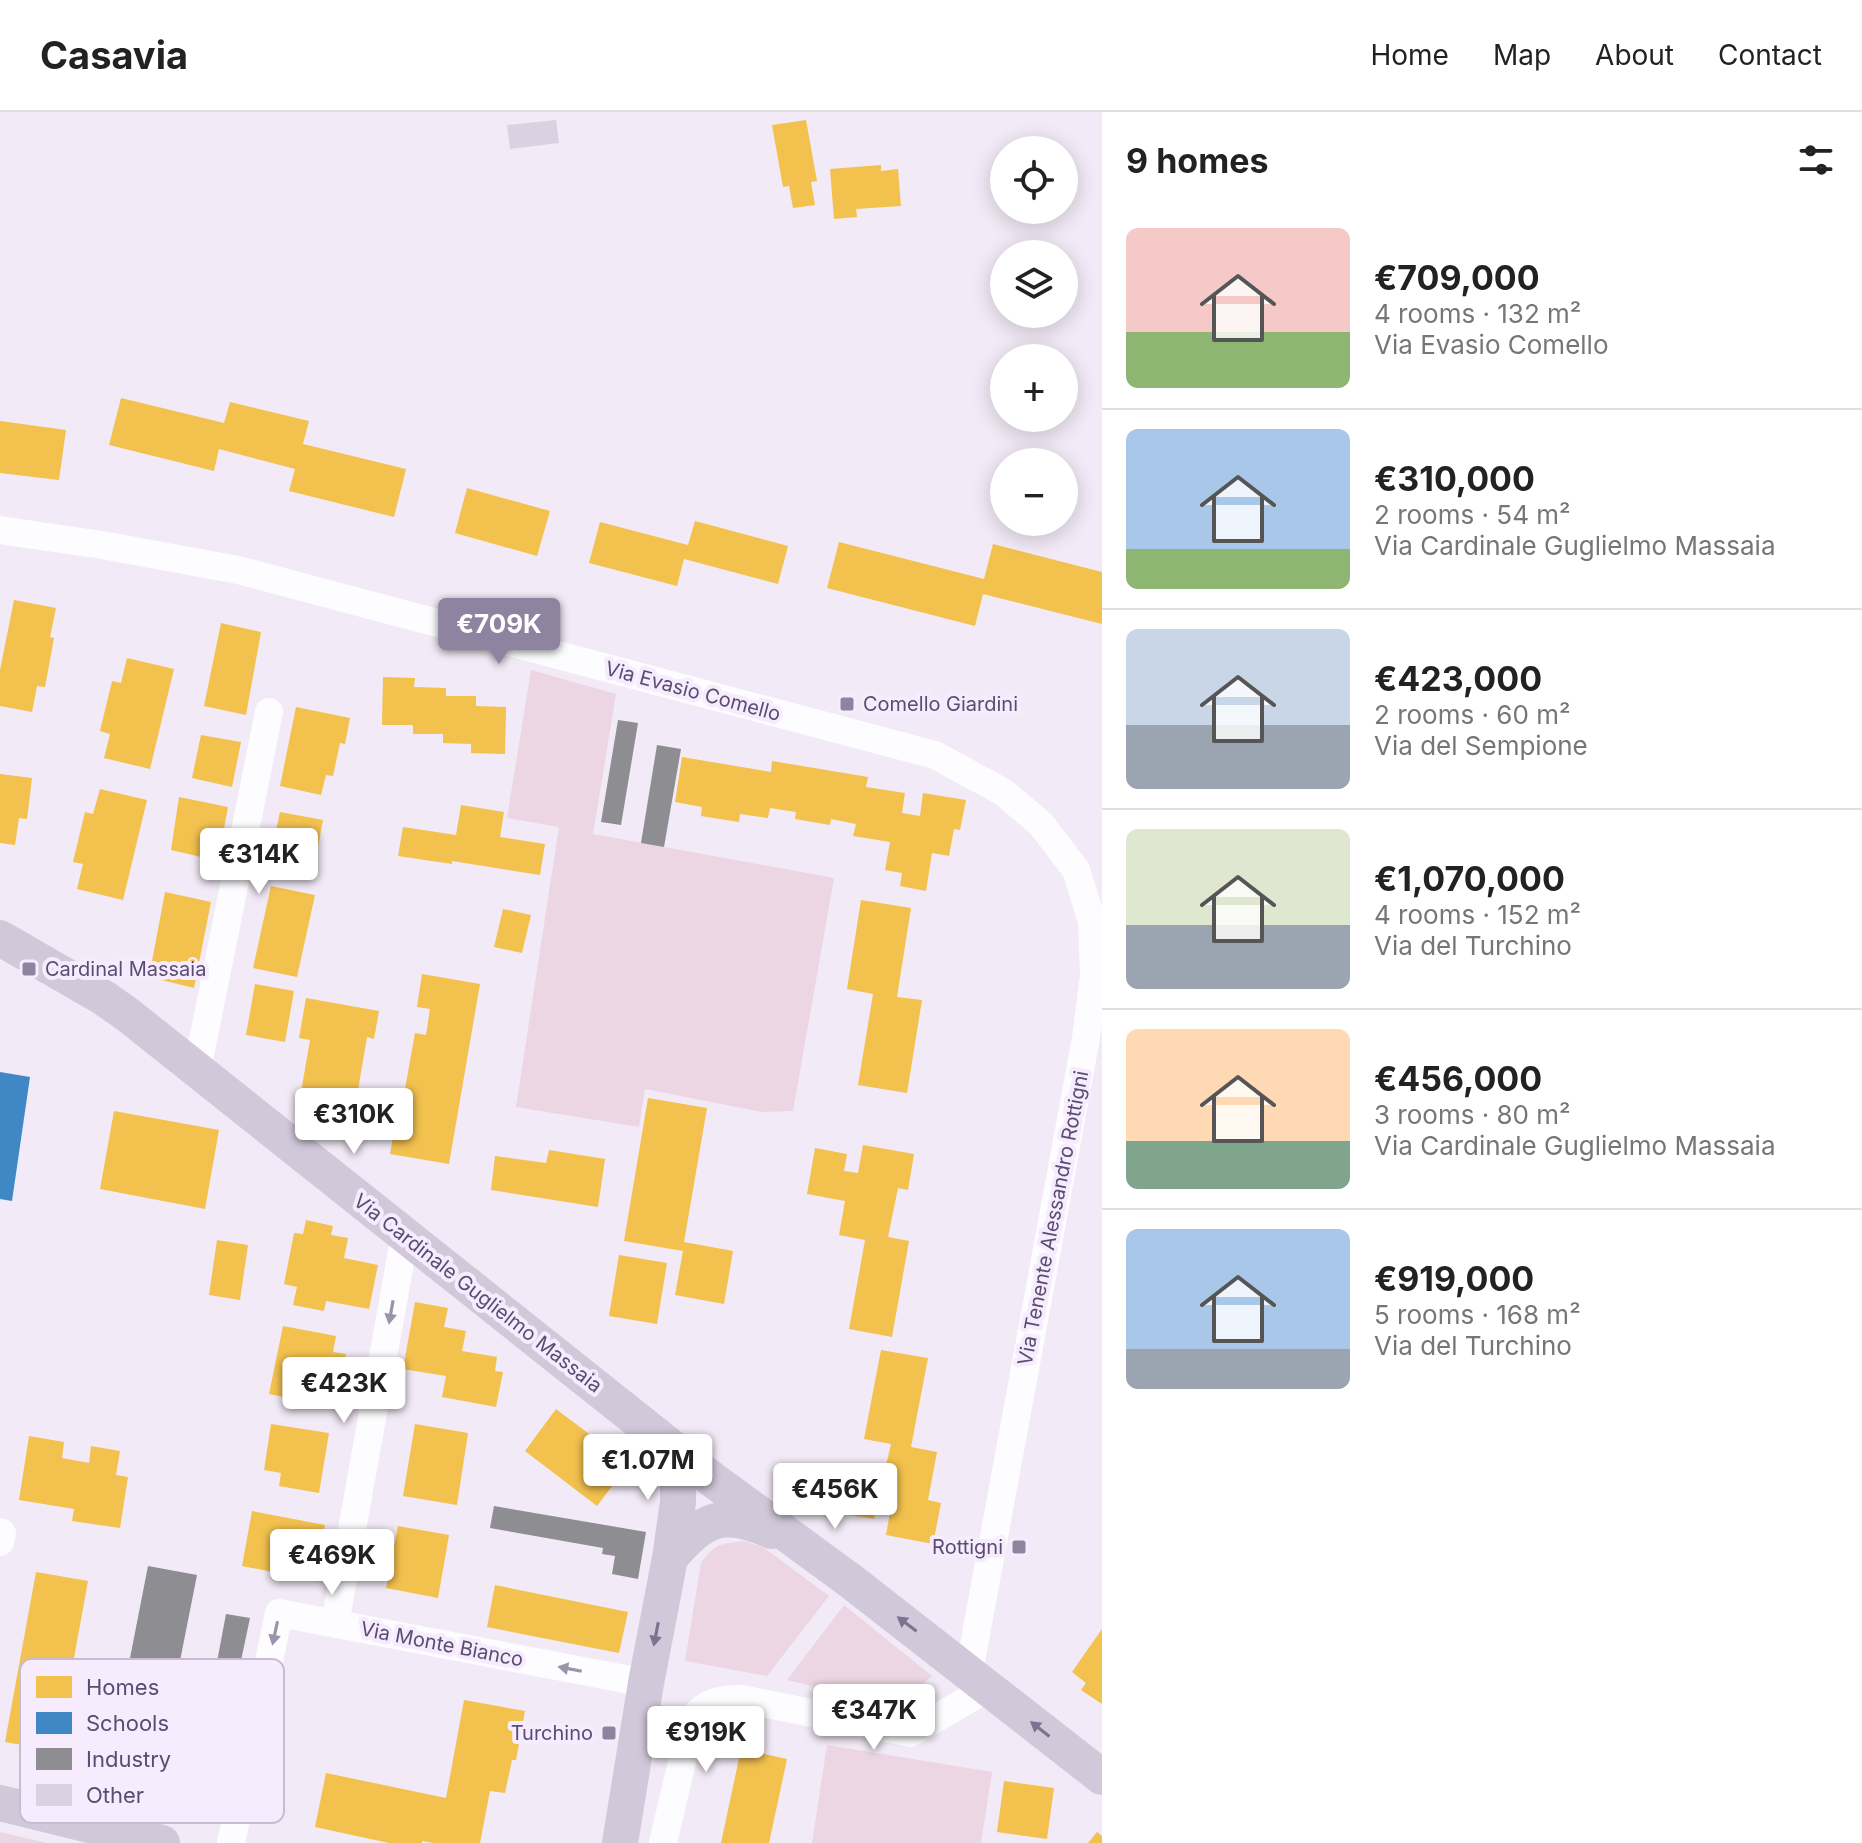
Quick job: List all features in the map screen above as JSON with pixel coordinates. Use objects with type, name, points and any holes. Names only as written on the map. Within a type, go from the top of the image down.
[{"type":"main road","name":"Via Cardinale Guglielmo Massaia","points":[[0,938],[128,1015],[709,1477],[800,1542],[1102,1777]]},
{"type":"main road","points":[[620,1843],[678,1502],[678,1471],[662,1440]]},
{"type":"main road","points":[[670,1558],[688,1536],[708,1523],[736,1519],[800,1542]]},
{"type":"main road","points":[[0,1803],[20,1808]]},
{"type":"main road","points":[[81,1823],[162,1843]]},
{"type":"street","name":"Via Evasio Comello","points":[[0,530],[238,570],[935,755],[1003,792]]},
{"type":"street","points":[[197,1070],[269,712]]},
{"type":"street","name":"Via Tenente Alessandro Rottigni","points":[[979,1680],[1094,976],[1092,921],[1076,870],[1041,824],[1003,792]]},
{"type":"street","points":[[335,1624],[405,1235]]},
{"type":"street","points":[[0,1532],[0,1542]]},
{"type":"street","name":"Via Monte Bianco","points":[[269,1659],[279,1613],[646,1683]]},
{"type":"street","points":[[663,1843],[692,1719],[703,1707],[718,1700],[742,1699],[911,1733],[979,1680]]},
{"type":"street","name":"Via Monte Bianco","points":[[231,1843],[235,1823]]},
{"type":"shaded area","points":[[531,670],[616,694],[593,834],[834,878],[793,1111],[762,1112],[645,1089],[639,1127],[516,1107],[559,827],[507,818]]},
{"type":"shaded area","points":[[744,1541],[763,1547],[829,1596],[767,1676],[685,1661],[701,1563],[719,1546]]},
{"type":"shaded area","points":[[844,1605],[932,1676],[896,1706],[787,1680]]},
{"type":"shaded area","points":[[827,1745],[992,1772],[981,1843],[812,1843]]},
{"type":"shaded area","points":[[0,1832],[47,1843],[0,1843]]},
{"type":"building: Homes","points":[[806,120],[817,181],[811,182],[815,205],[793,208],[789,186],[783,187],[772,125]]},
{"type":"building: Homes","points":[[881,165],[881,171],[898,169],[901,206],[856,209],[857,217],[834,219],[830,169]]},
{"type":"building: Homes","points":[[121,398],[224,423],[230,402],[309,421],[303,444],[406,469],[394,517],[289,491],[295,469],[219,449],[214,471],[109,445]]},
{"type":"building: Homes","points":[[0,421],[66,430],[59,480],[0,473]]},
{"type":"building: Homes","points":[[467,488],[550,511],[537,556],[455,533]]},
{"type":"building: Homes","points":[[695,521],[788,546],[778,584],[684,559],[677,586],[589,563],[600,522],[688,545]]},
{"type":"building: Homes","points":[[839,542],[984,579],[993,544],[1102,572],[1102,624],[983,594],[975,626],[827,588]]},
{"type":"building: Homes","points":[[14,600],[56,608],[45,687],[37,686],[32,712],[0,706],[0,670]]},
{"type":"building: Homes","points":[[221,623],[261,632],[246,715],[204,706]]},
{"type":"building: Homes","points":[[127,658],[174,669],[150,769],[104,758],[110,734],[100,731],[112,681],[121,683]]},
{"type":"building: Homes","points":[[383,677],[415,678],[414,687],[446,688],[446,696],[476,696],[476,706],[506,707],[505,754],[471,753],[471,744],[443,743],[443,734],[413,734],[413,725],[382,725]]},
{"type":"building: Homes","points":[[296,707],[350,718],[345,744],[340,743],[333,776],[326,775],[321,795],[280,786]]},
{"type":"building: Homes","points":[[201,735],[241,742],[232,787],[192,778]]},
{"type":"building: Homes","points":[[682,757],[771,772],[772,761],[868,777],[866,787],[905,793],[902,813],[920,816],[923,793],[966,800],[960,830],[954,829],[949,856],[932,853],[926,891],[900,886],[902,873],[885,870],[890,842],[853,836],[856,824],[831,819],[830,825],[795,819],[796,812],[770,808],[768,818],[740,814],[739,822],[701,816],[702,807],[675,802]]},
{"type":"building: Homes","points":[[0,774],[32,778],[27,819],[19,818],[15,845],[0,843]]},
{"type":"building: Homes","points":[[100,789],[147,800],[123,900],[77,889],[83,864],[73,862],[85,812],[93,814]]},
{"type":"building: Homes","points":[[179,797],[228,807],[218,861],[171,850]]},
{"type":"building: Homes","points":[[461,805],[504,812],[500,837],[545,844],[540,875],[398,856],[403,827],[456,835]]},
{"type":"building: Homes","points":[[280,812],[323,820],[313,872],[269,863]]},
{"type":"building: Homes","points":[[271,886],[315,895],[297,977],[253,968]]},
{"type":"building: Homes","points":[[165,892],[211,902],[194,988],[149,977]]},
{"type":"building: Homes","points":[[861,900],[911,908],[897,997],[922,1000],[907,1093],[858,1085],[873,994],[847,989]]},
{"type":"building: Homes","points":[[503,909],[531,915],[522,953],[494,947]]},
{"type":"building: Homes","points":[[422,974],[480,984],[449,1164],[390,1154],[396,1120],[410,1123],[413,1102],[403,1100],[415,1033],[426,1035],[430,1009],[417,1007]]},
{"type":"building: Homes","points":[[255,984],[294,991],[285,1042],[246,1035]]},
{"type":"building: Homes","points":[[306,998],[379,1011],[374,1039],[367,1037],[356,1102],[301,1092],[310,1040],[299,1038]]},
{"type":"building: Homes","points":[[648,1098],[707,1108],[684,1242],[733,1251],[724,1304],[675,1295],[683,1251],[624,1241]]},
{"type":"building: Homes","points":[[114,1111],[219,1130],[205,1209],[100,1189]]},
{"type":"building: Homes","points":[[863,1145],[914,1154],[908,1190],[898,1188],[888,1237],[909,1241],[892,1337],[849,1329],[865,1240],[839,1235],[845,1201],[807,1194],[815,1148],[847,1154],[844,1171],[858,1173]]},
{"type":"building: Homes","points":[[549,1150],[605,1159],[598,1207],[491,1190],[495,1156],[546,1163]]},
{"type":"building: Homes","points":[[306,1220],[333,1226],[331,1235],[348,1238],[344,1258],[378,1265],[369,1309],[326,1301],[324,1311],[293,1305],[297,1287],[284,1284],[294,1233],[303,1234]]},
{"type":"building: Homes","points":[[217,1240],[248,1245],[240,1300],[209,1295]]},
{"type":"building: Homes","points":[[619,1255],[667,1263],[657,1324],[609,1316]]},
{"type":"building: Homes","points":[[415,1302],[448,1308],[444,1327],[466,1331],[462,1351],[497,1357],[495,1371],[503,1372],[496,1407],[442,1397],[446,1376],[403,1369]]},
{"type":"building: Homes","points":[[283,1326],[336,1336],[333,1352],[346,1354],[339,1390],[328,1388],[324,1405],[269,1394]]},
{"type":"building: Homes","points":[[881,1350],[928,1358],[911,1447],[937,1452],[928,1500],[941,1503],[933,1544],[886,1535],[891,1507],[877,1505],[874,1519],[838,1513],[847,1467],[884,1474],[891,1444],[864,1439]]},
{"type":"building: Homes","points":[[556,1409],[629,1464],[597,1506],[525,1451]]},
{"type":"building: Homes","points":[[271,1424],[329,1433],[319,1493],[279,1486],[281,1473],[264,1470]]},
{"type":"building: Homes","points":[[415,1424],[468,1433],[457,1505],[403,1496]]},
{"type":"building: Homes","points":[[29,1436],[64,1442],[62,1458],[89,1463],[91,1446],[120,1451],[116,1475],[128,1477],[120,1528],[72,1521],[74,1509],[19,1500]]},
{"type":"building: Homes","points":[[252,1511],[325,1525],[314,1580],[242,1566]]},
{"type":"building: Homes","points":[[398,1526],[449,1535],[438,1598],[386,1588]]},
{"type":"building: Homes","points":[[36,1572],[88,1581],[74,1659],[20,1659]]},
{"type":"building: Homes","points":[[495,1585],[628,1612],[619,1653],[487,1627]]},
{"type":"building: Homes","points":[[1102,1629],[1102,1704],[1081,1690],[1086,1683],[1072,1672]]},
{"type":"building: Homes","points":[[20,1660],[20,1745],[5,1742]]},
{"type":"building: Homes","points":[[464,1700],[525,1711],[516,1760],[512,1760],[505,1793],[490,1791],[480,1843],[389,1843],[315,1827],[326,1773],[446,1798]]},
{"type":"building: Homes","points":[[741,1749],[787,1759],[769,1843],[721,1843]]},
{"type":"building: Homes","points":[[1004,1781],[1054,1788],[1047,1839],[997,1832]]},
{"type":"building: Homes","points":[[1097,1832],[1102,1836],[1102,1843],[1088,1843]]},
{"type":"building: Schools","points":[[0,1072],[30,1077],[12,1201],[0,1199]]},
{"type":"building: Industry","points":[[618,720],[638,723],[621,825],[601,822]]},
{"type":"building: Industry","points":[[657,745],[681,749],[664,847],[641,843]]},
{"type":"building: Industry","points":[[494,1506],[646,1532],[638,1579],[612,1574],[615,1556],[602,1554],[603,1548],[490,1528]]},
{"type":"building: Industry","points":[[148,1566],[197,1575],[180,1659],[130,1659]]},
{"type":"building: Industry","points":[[226,1614],[250,1618],[241,1659],[218,1659]]},
{"type":"building: Other","points":[[556,120],[559,143],[510,149],[507,125]]},
{"type":"place","name":"Comello Giardini","points":[[847,704]]},
{"type":"place","name":"Cardinal Massaia","points":[[29,969]]},
{"type":"place","name":"Rottigni","points":[[1019,1547]]},
{"type":"place","name":"Turchino","points":[[609,1733]]}]
